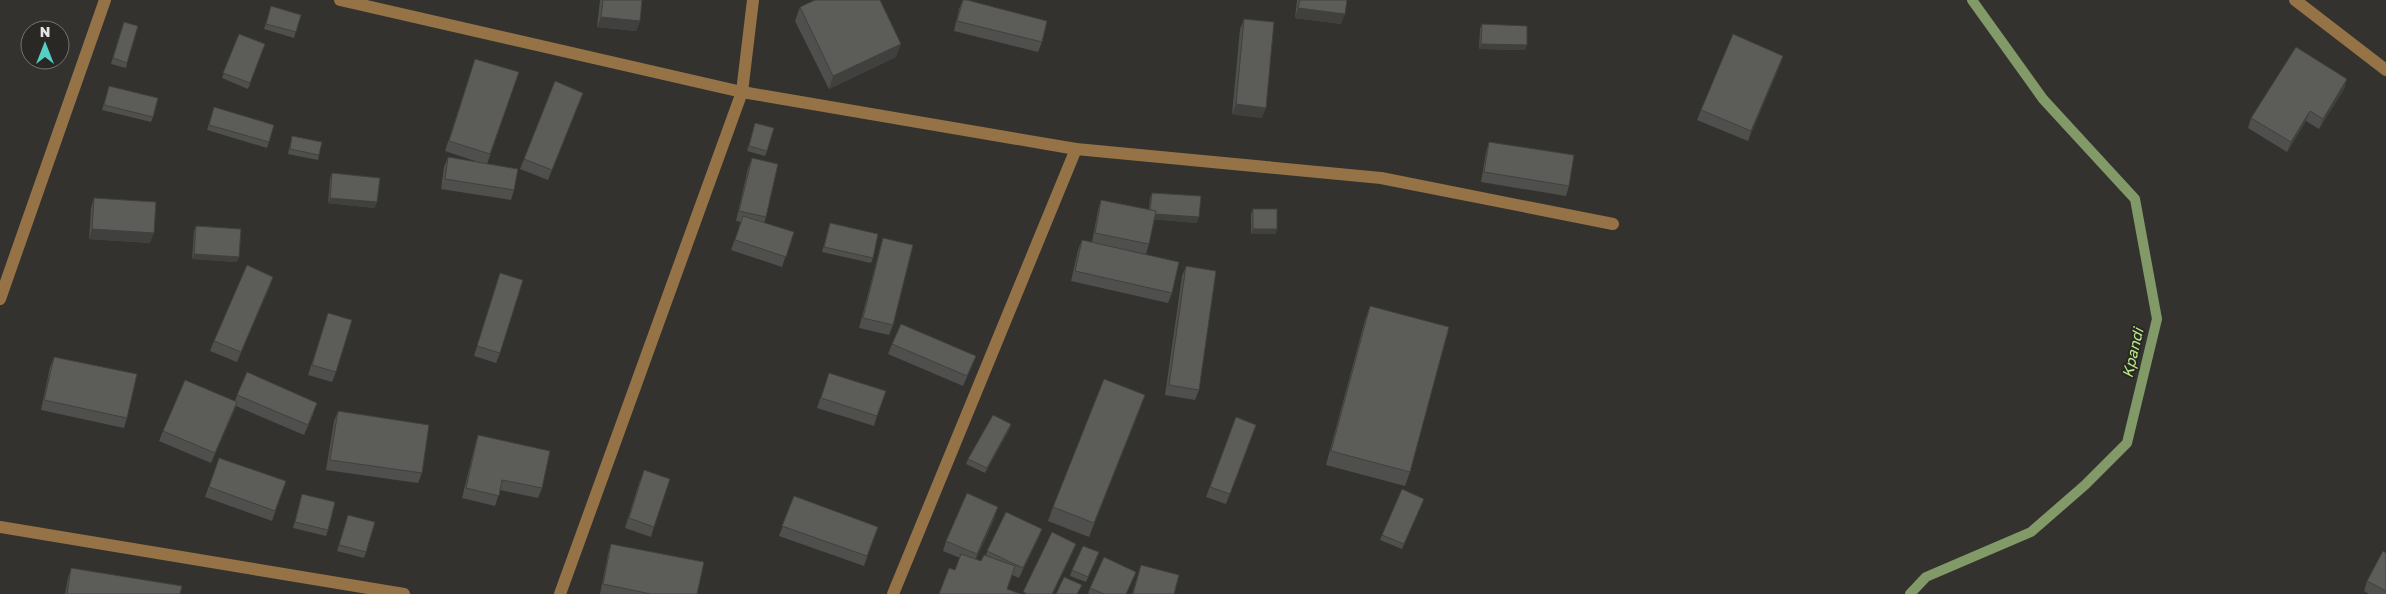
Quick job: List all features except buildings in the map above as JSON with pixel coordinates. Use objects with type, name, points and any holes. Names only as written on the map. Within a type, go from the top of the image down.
[{"type":"street","points":[[0,299],[105,0]]},
{"type":"street","points":[[340,0],[742,92],[1076,149],[1381,178],[1613,224]]},
{"type":"street","points":[[560,594],[742,92],[753,0]]},
{"type":"street","points":[[2295,0],[2386,70]]},
{"type":"street","points":[[893,594],[1076,149]]},
{"type":"street","points":[[0,527],[404,594]]},
{"type":"waterway","name":"Kpandi","points":[[1910,594],[1926,577],[2031,532],[2085,485],[2127,443],[2157,319],[2135,199],[2043,99],[1972,0]]}]
